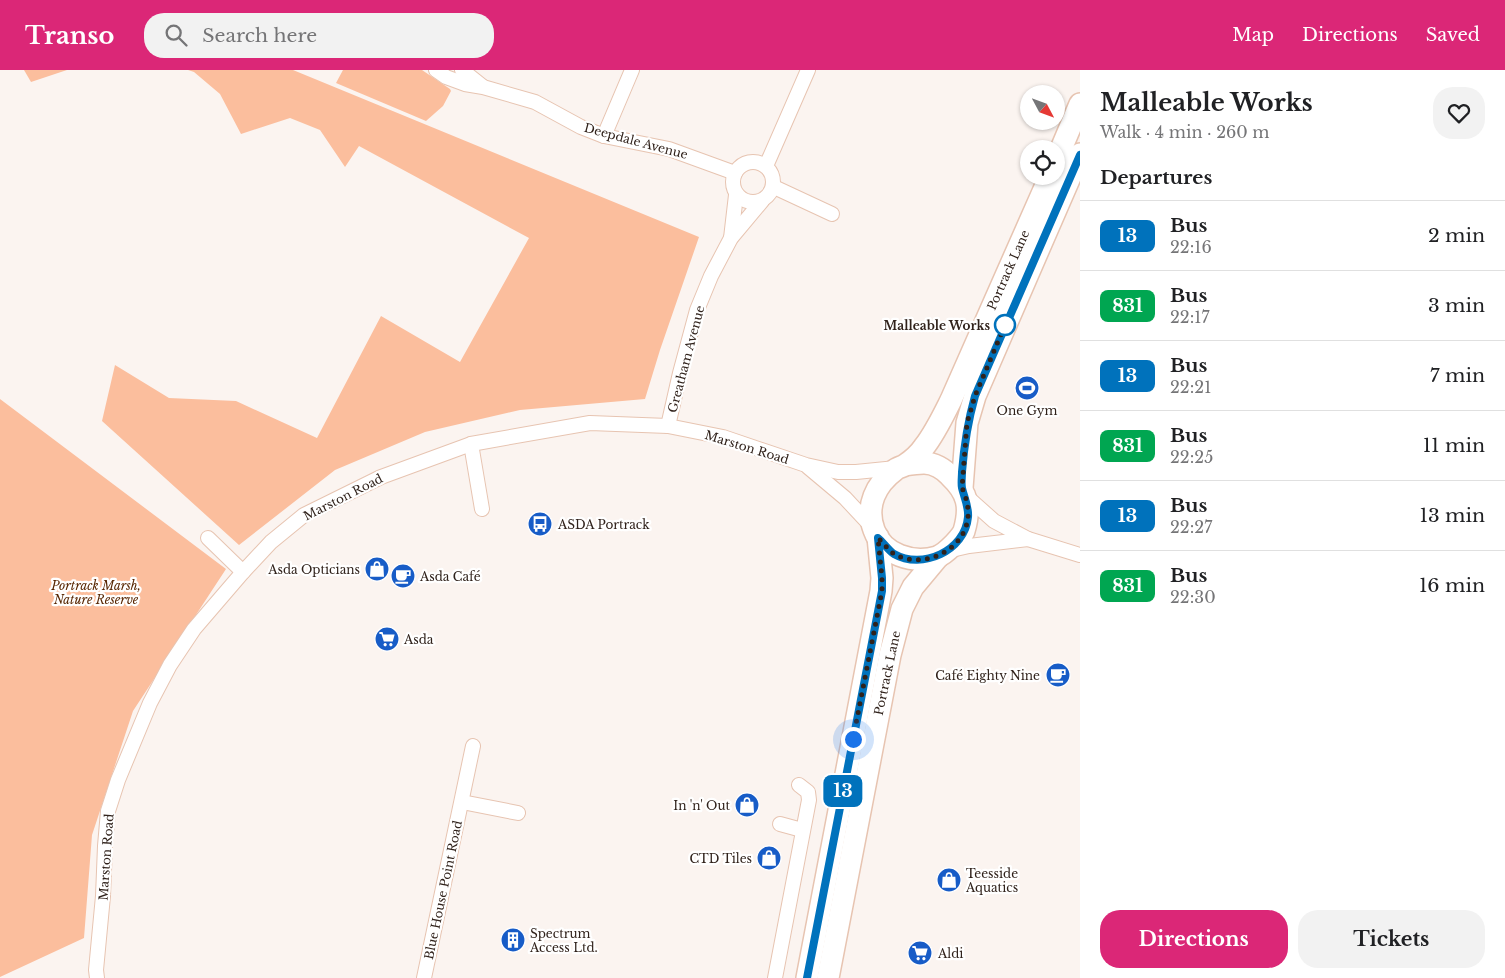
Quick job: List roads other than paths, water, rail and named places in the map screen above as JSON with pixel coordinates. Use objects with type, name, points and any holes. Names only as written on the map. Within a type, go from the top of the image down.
[{"type":"main road","points":[[1065,140],[1080,104]]},
{"type":"main road","name":"Portrack Lane","points":[[828,978],[888,664],[902,608],[913,587],[942,554],[963,534],[968,518],[964,492],[967,423],[975,396],[1080,154]]},
{"type":"main road","name":"Portrack Lane","points":[[807,978],[882,591],[876,533],[870,511],[875,491],[884,478],[924,448],[951,400],[1046,185]]},
{"type":"main road","points":[[900,467],[925,463],[944,469],[964,492]]},
{"type":"main road","points":[[876,533],[894,554],[915,560],[942,554]]},
{"type":"street","points":[[436,70],[446,77],[465,84],[483,86]]},
{"type":"street","points":[[462,70],[483,86]]},
{"type":"street","points":[[604,136],[632,70]]},
{"type":"street","points":[[766,166],[808,70]]},
{"type":"street","name":"Deepdale Avenue","points":[[483,86],[535,102],[581,127],[604,136],[669,149],[735,173]]},
{"type":"street","points":[[757,162],[766,166],[774,176],[774,187],[770,195],[762,201],[731,238],[736,195],[732,184],[735,173],[745,163],[757,162]]},
{"type":"street","points":[[774,187],[832,214]]},
{"type":"street","points":[[736,195],[747,202],[762,201]]},
{"type":"street","name":"Greatham Avenue","points":[[668,426],[697,310],[711,276],[731,238]]},
{"type":"street","name":"Marston Road","points":[[97,978],[96,970],[108,811],[118,780],[150,703],[170,666],[194,629],[271,542],[304,515],[381,477],[471,444],[590,423],[668,426],[723,437],[806,465],[838,472],[900,467]]},
{"type":"street","points":[[471,444],[482,509]]},
{"type":"street","name":"Marston Road","points":[[806,465],[845,498],[876,533]]},
{"type":"street","points":[[964,492],[994,521],[1028,539],[1080,555]]},
{"type":"street","points":[[208,538],[243,572]]},
{"type":"street","points":[[942,554],[969,546],[1028,539]]},
{"type":"street","name":"Blue House Point Road","points":[[424,978],[473,746]]},
{"type":"street","points":[[775,978],[809,800],[808,792],[800,785]]},
{"type":"street","points":[[462,802],[518,813]]},
{"type":"street","points":[[780,824],[802,830]]},
{"type":"place","name":"Malleable Works","points":[[1005,325]]},
{"type":"place","name":"One Gym","points":[[1027,388]]},
{"type":"place","name":"ASDA Portrack","points":[[540,524]]},
{"type":"place","name":"Asda Opticians","points":[[377,569]]},
{"type":"place","name":"Asda Café","points":[[403,576]]},
{"type":"place","name":"Asda","points":[[387,639]]},
{"type":"place","name":"Café Eighty Nine","points":[[1058,675]]},
{"type":"place","name":"In 'n' Out","points":[[747,805]]},
{"type":"place","name":"CTD Tiles","points":[[769,858]]},
{"type":"place","name":"Teesside Aquatics","points":[[949,880]]},
{"type":"place","name":"Spectrum Access Ltd.","points":[[513,940]]},
{"type":"place","name":"Aldi","points":[[920,953]]},
{"type":"park label","name":"Portrack Marsh, Nature Reserve","points":[[96,592]]}]
